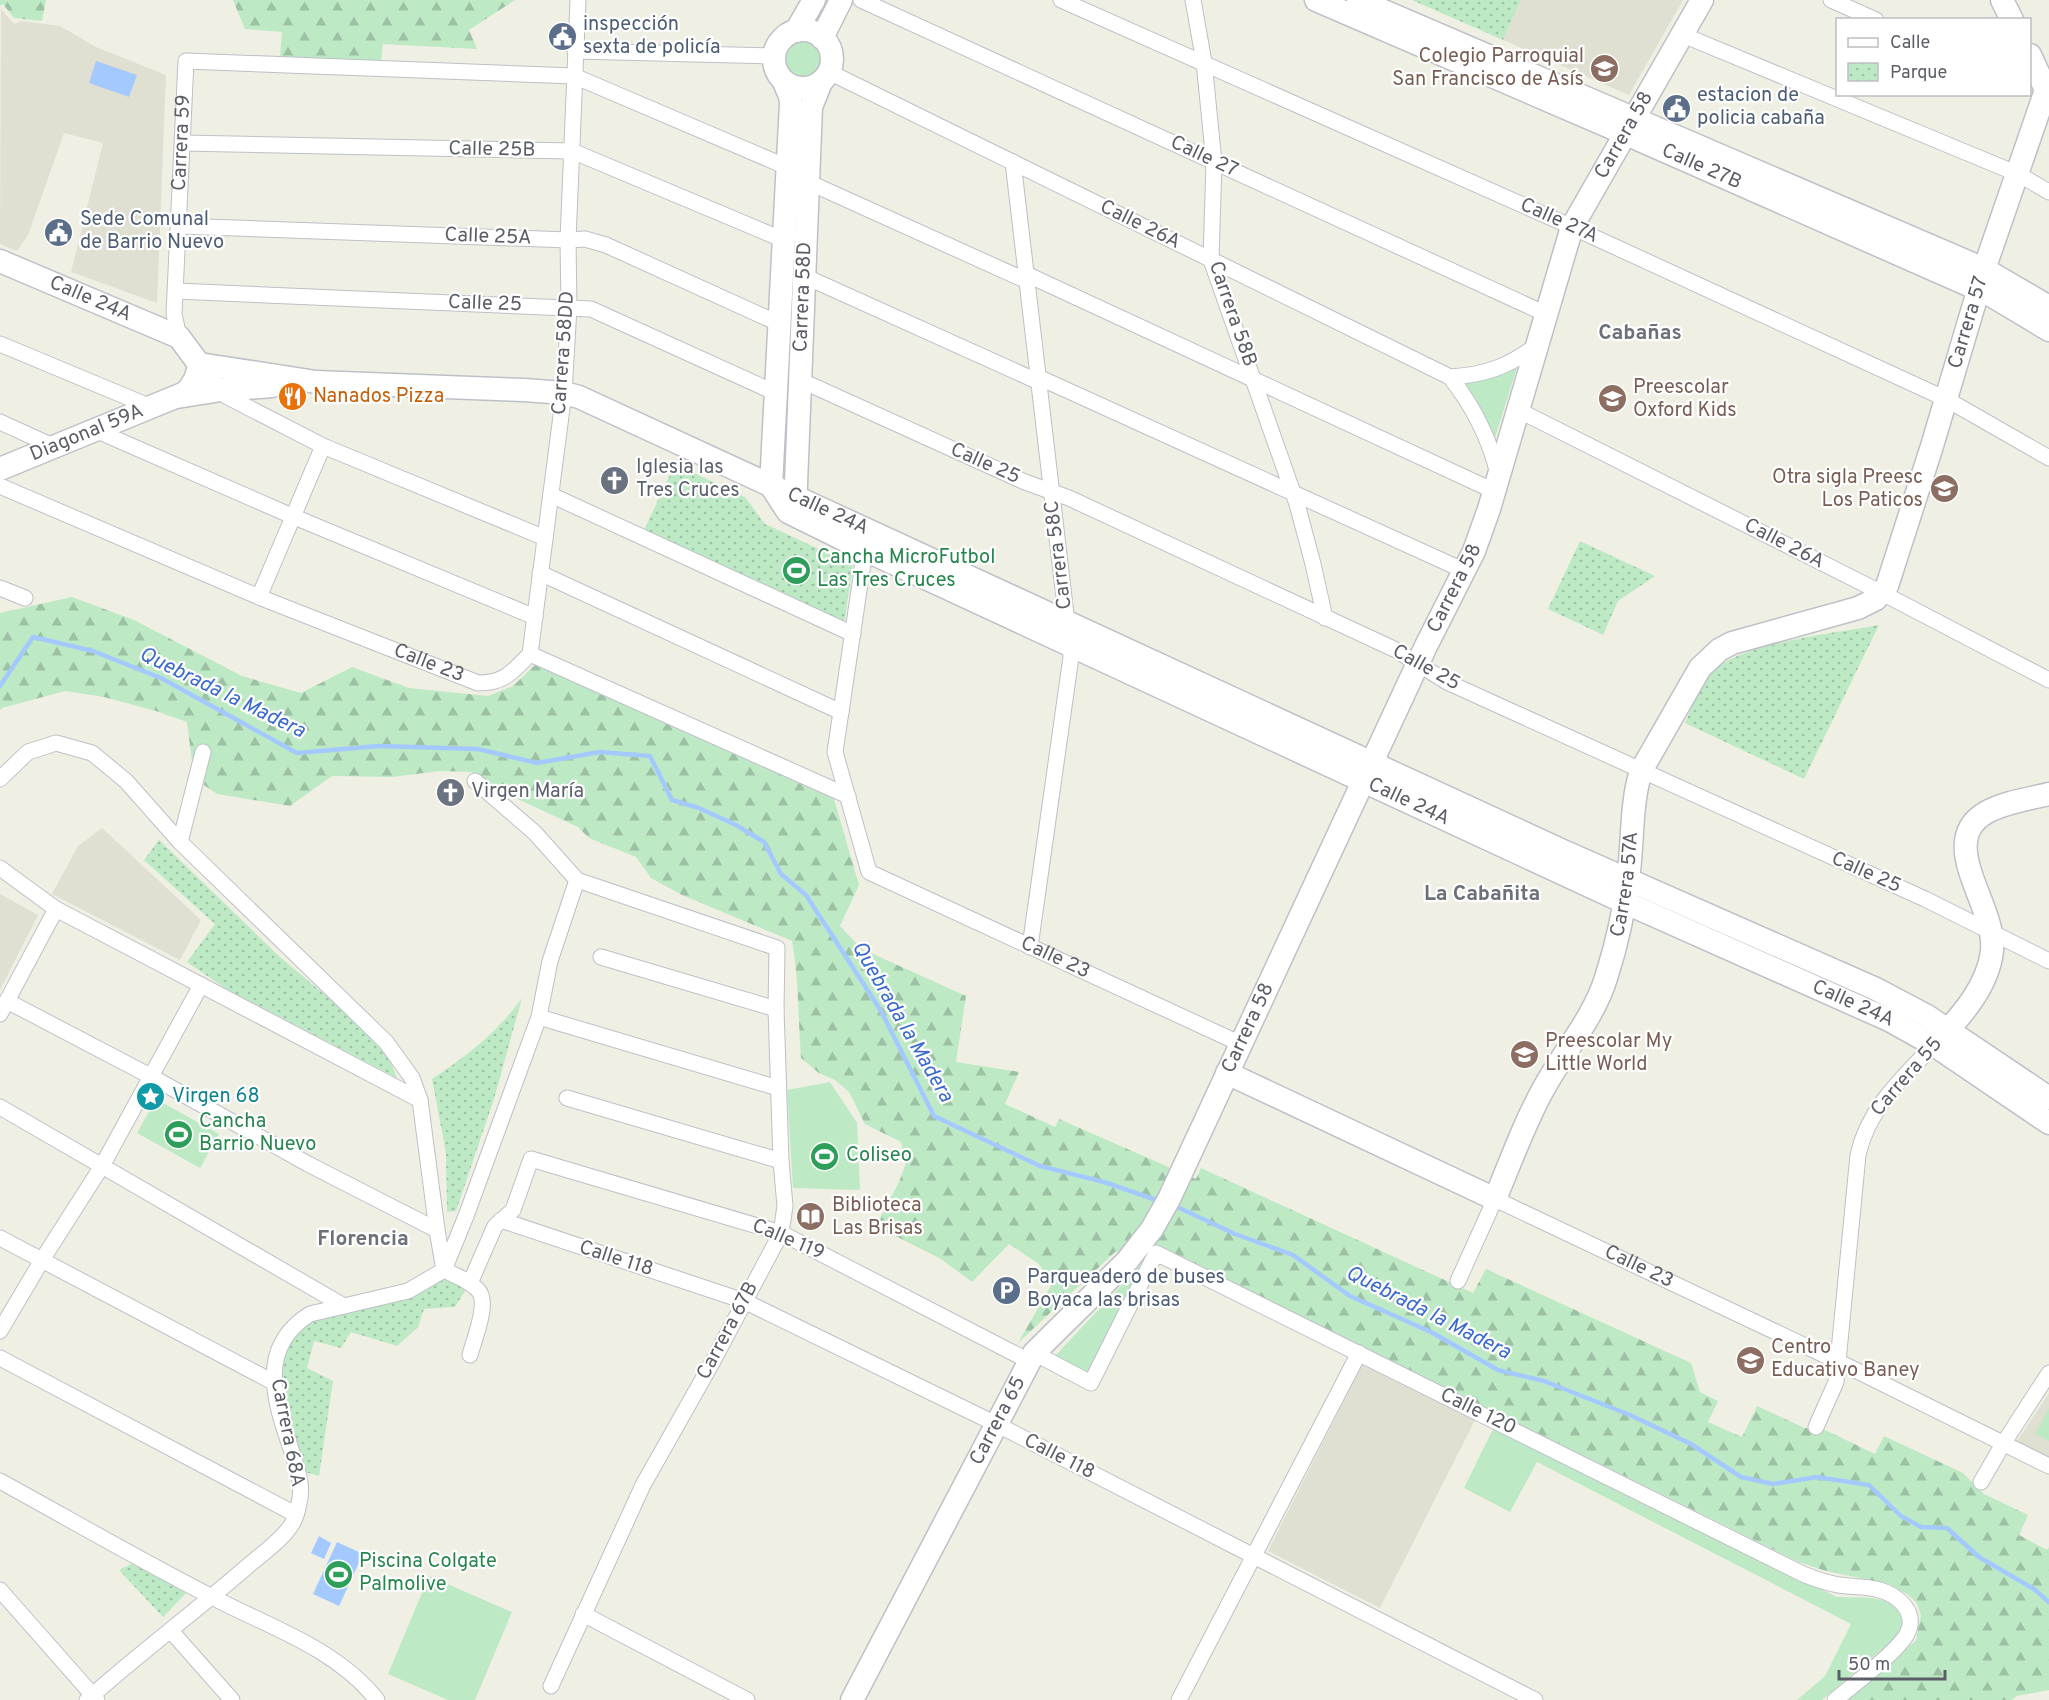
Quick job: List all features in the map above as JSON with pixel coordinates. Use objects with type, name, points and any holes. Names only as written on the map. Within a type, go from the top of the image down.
[{"type":"main road","points":[[796,31],[814,0]]},
{"type":"main road","points":[[822,38],[841,0]]},
{"type":"main road","name":"Calle 27B","points":[[1316,0],[1370,8],[1629,126],[1981,280],[2049,307]]},
{"type":"main road","name":"Carrera 58","points":[[1183,1168],[1417,664],[1465,570],[1481,532],[1572,226],[1702,0]]},
{"type":"main road","points":[[796,31],[814,33],[822,38],[827,43],[832,57],[825,77],[808,88],[800,88],[784,82],[777,75],[773,56],[783,37],[796,31]]},
{"type":"main road","name":"Carrera 57","points":[[1882,593],[1890,578],[1981,280],[2018,174],[2042,89],[2031,58]]},
{"type":"main road","name":"Carrera 58D","points":[[796,507],[811,107],[825,77]]},
{"type":"main road","name":"Carrera 58D","points":[[771,486],[791,103],[784,82]]},
{"type":"main road","name":"Calle 24A","points":[[0,261],[179,337]]},
{"type":"main road","name":"Calle 27B","points":[[1981,280],[1989,294],[2049,330]]},
{"type":"main road","name":"Carrera 59","points":[[179,337],[199,364]]},
{"type":"main road","name":"Calle 24A","points":[[199,364],[251,374],[316,382],[564,393],[585,400],[771,486],[783,508],[796,507],[1067,622],[1624,902],[1870,1011],[1915,1034],[1941,1038],[2049,1098]]},
{"type":"main road","name":"Diagonal 59A","points":[[0,468],[185,393],[193,385],[198,375],[199,364]]},
{"type":"main road","name":"Calle 24A","points":[[221,390],[316,382]]},
{"type":"main road","name":"Diagonal 59A","points":[[175,397],[221,390]]},
{"type":"main road","name":"Calle 24A","points":[[796,507],[865,550],[1070,645],[1367,772],[1628,879],[1876,989],[1910,1006],[1941,1038],[2049,1123]]},
{"type":"main road","name":"Carrera 57A","points":[[1495,1199],[1537,1100],[1601,991],[1624,902],[1636,789],[1641,771],[1700,668],[1719,650],[1746,638],[1858,608],[1876,599],[1882,593]]},
{"type":"main road","name":"Carrera 55","points":[[1941,1038],[1966,1010],[1986,974],[1992,949],[1991,931],[1984,905],[1967,861],[1965,846],[1968,831],[1977,819],[1989,812],[2049,794]]},
{"type":"main road","name":"Calle 23","points":[[1227,1073],[1495,1199]]},
{"type":"main road","name":"Carrera 65","points":[[852,1700],[1031,1357],[1127,1261],[1161,1214],[1183,1168]]},
{"type":"street","points":[[578,0],[574,51],[773,56]]},
{"type":"street","name":"Calle 27","points":[[861,0],[1546,314]]},
{"type":"street","name":"Calle 27A","points":[[1061,0],[1572,226],[1946,399],[2049,458]]},
{"type":"street","name":"Carrera 58B","points":[[1193,0],[1204,62],[1214,162],[1211,260],[1294,493],[1309,546],[1325,618]]},
{"type":"street","points":[[1831,0],[1872,18]]},
{"type":"street","points":[[1683,35],[2018,174],[2049,192]]},
{"type":"street","name":"Carrera 58DD","points":[[530,654],[564,393],[569,307],[568,240],[574,51]]},
{"type":"street","name":"Carrera 59","points":[[179,337],[174,314],[186,61],[574,76]]},
{"type":"street","points":[[574,76],[787,166]]},
{"type":"street","name":"Calle 26A","points":[[825,77],[1013,162],[1450,377],[1465,396],[1479,420],[1494,457],[1496,484]]},
{"type":"street","name":"Calle 25B","points":[[183,143],[572,151],[784,240]]},
{"type":"street","name":"Carrera 58C","points":[[1013,162],[1070,645],[1068,686],[1030,946]]},
{"type":"street","points":[[808,182],[1254,380],[1496,484]]},
{"type":"street","name":"Calle 25A","points":[[179,226],[585,239],[606,245],[780,324]]},
{"type":"street","points":[[804,276],[1465,570]]},
{"type":"street","name":"Calle 25","points":[[176,291],[591,309],[776,393]]},
{"type":"street","points":[[0,344],[151,407]]},
{"type":"street","points":[[1450,377],[1469,376],[1503,366],[1518,359],[1537,345]]},
{"type":"street","name":"Carrera 59","points":[[199,364],[226,396],[323,446],[545,538]]},
{"type":"street","points":[[221,390],[238,378],[251,374]]},
{"type":"street","name":"Calle 25","points":[[800,380],[1025,482],[1052,492],[1396,650],[1447,682],[1991,931],[2049,961]]},
{"type":"street","name":"Calle 26A","points":[[1518,410],[1882,593],[2049,680]]},
{"type":"street","points":[[0,422],[55,447]]},
{"type":"street","points":[[95,430],[292,516],[535,617]]},
{"type":"street","points":[[259,597],[323,446]]},
{"type":"street","name":"Calle 23","points":[[0,486],[259,597],[478,683],[492,683],[507,677],[530,654]]},
{"type":"street","points":[[551,495],[853,634]]},
{"type":"street","points":[[848,796],[835,752],[865,550]]},
{"type":"street","points":[[540,573],[841,712]]},
{"type":"street","points":[[0,588],[26,598]]},
{"type":"street","points":[[530,654],[848,796]]},
{"type":"street","points":[[0,779],[28,752],[56,742],[92,753],[126,781],[180,842],[386,1042],[412,1078],[420,1100],[436,1230],[444,1270],[475,1287],[483,1306],[470,1355]]},
{"type":"street","points":[[180,842],[202,752]]},
{"type":"street","points":[[444,1270],[466,1216],[538,1017],[550,962],[577,880],[535,833],[476,781]]},
{"type":"street","name":"Calle 23","points":[[848,796],[869,872],[1241,1044]]},
{"type":"street","points":[[0,868],[56,909],[420,1100]]},
{"type":"street","name":"Carrera 67B","points":[[551,1686],[644,1485],[781,1233],[785,1206],[778,1088],[777,948],[577,880]]},
{"type":"street","points":[[56,909],[3,1007],[152,1077],[308,1164],[436,1230]]},
{"type":"street","points":[[600,957],[776,1009]]},
{"type":"street","points":[[0,1331],[102,1166],[201,985]]},
{"type":"street","points":[[538,1017],[778,1088]]},
{"type":"street","name":"Carrera 55","points":[[1816,1427],[1836,1382],[1861,1139],[1879,1106],[1941,1038]]},
{"type":"street","points":[[567,1098],[781,1161]]},
{"type":"street","points":[[0,1107],[344,1306]]},
{"type":"street","name":"Calle 119","points":[[501,1220],[513,1210],[531,1159],[781,1233],[1031,1357],[1091,1383]]},
{"type":"street","name":"Calle 23","points":[[1495,1199],[1838,1361],[2049,1466]]},
{"type":"street","name":"Carrera 57A","points":[[1458,1281],[1495,1199]]},
{"type":"street","points":[[475,1287],[495,1226],[501,1220]]},
{"type":"street","name":"Calle 118","points":[[501,1220],[744,1301],[996,1424],[1535,1700]]},
{"type":"street","points":[[0,1238],[273,1382]]},
{"type":"street","name":"Calle 120","points":[[1091,1383],[1156,1253],[1803,1574],[1837,1585],[1878,1589],[1891,1594],[1908,1610],[1910,1628],[1906,1636],[1897,1647],[1835,1700]]},
{"type":"street","name":"Carrera 68A","points":[[92,1698],[276,1541],[292,1524],[300,1494],[298,1470],[280,1419],[273,1382],[282,1340],[296,1323],[310,1314],[408,1291],[444,1270]]},
{"type":"street","points":[[1179,1700],[1359,1353]]},
{"type":"street","points":[[0,1358],[295,1514]]},
{"type":"street","points":[[1981,1482],[2049,1373]]},
{"type":"street","points":[[0,1481],[211,1597],[321,1651],[347,1670],[377,1700]]},
{"type":"street","points":[[0,1590],[92,1698]]},
{"type":"street","points":[[583,1614],[747,1700]]},
{"type":"street","points":[[171,1631],[232,1700]]},
{"type":"shaded area","name":"Colegio Parroquial San Francisco de Asís","points":[[1521,0],[1683,0],[1629,95],[1503,40]]},
{"type":"shaded area","points":[[1,9],[14,24],[21,21],[60,26],[96,47],[166,75],[157,303],[71,272],[103,143],[64,133],[28,235],[17,251],[0,244]]},
{"type":"shaded area","points":[[102,828],[201,920],[180,960],[52,894],[78,846]]},
{"type":"shaded area","points":[[0,894],[38,915],[0,990]]},
{"type":"shaded area","points":[[1363,1363],[1475,1420],[1380,1608],[1268,1551]]},
{"type":"shaded area","points":[[2049,1393],[2049,1457],[2017,1441]]},
{"type":"green space","points":[[0,0],[46,0],[42,21],[14,18],[3,4],[0,6]]},
{"type":"green space","points":[[233,0],[515,0],[469,30],[477,49],[383,44],[381,61],[280,57],[282,32],[245,29]]},
{"type":"green space","points":[[1412,0],[1521,0],[1503,40]]},
{"type":"green space","points":[[802,37],[817,44],[824,59],[817,74],[802,81],[787,74],[780,59],[787,44]]},
{"type":"green space","points":[[1518,364],[1495,438],[1475,400],[1460,382]]},
{"type":"green space","points":[[675,464],[745,497],[765,524],[853,565],[844,624],[644,530]]},
{"type":"green space","points":[[1580,541],[1655,576],[1618,601],[1603,635],[1548,609]]},
{"type":"green space","points":[[72,597],[134,620],[242,676],[301,693],[352,667],[409,688],[488,696],[513,686],[535,665],[834,799],[859,885],[840,926],[862,949],[966,996],[956,1062],[1019,1072],[1005,1104],[1055,1127],[1059,1119],[1196,1179],[1201,1168],[1473,1293],[1486,1269],[1691,1363],[1700,1392],[1718,1401],[1708,1422],[1742,1437],[1757,1406],[1805,1428],[1821,1428],[1875,1454],[1884,1436],[1963,1473],[1984,1494],[2028,1515],[2019,1535],[2047,1550],[2049,1547],[2049,1690],[2017,1696],[2012,1700],[1847,1700],[1916,1640],[1921,1615],[1916,1602],[1907,1594],[1889,1584],[1826,1571],[1799,1562],[1159,1246],[1115,1252],[1018,1343],[1052,1284],[1039,1264],[1009,1244],[972,1282],[941,1259],[876,1226],[899,1182],[906,1163],[901,1142],[865,1124],[849,1092],[835,1080],[819,1073],[801,1058],[792,941],[682,895],[651,878],[636,857],[589,838],[578,827],[520,800],[472,772],[440,771],[392,777],[332,776],[290,806],[217,794],[194,778],[187,722],[156,711],[104,697],[65,691],[0,710],[0,613]]},
{"type":"green space","points":[[1879,625],[1804,779],[1685,723],[1704,681],[1728,660],[1747,652],[1792,640]]},
{"type":"green space","points":[[159,840],[281,958],[349,1015],[389,1058],[397,1078],[225,988],[187,962],[215,924],[144,860]]},
{"type":"green space","points":[[522,998],[494,1099],[456,1211],[447,1212],[446,1153],[432,1079],[481,1043]]},
{"type":"green space","name":"Coliseo","points":[[830,1082],[857,1123],[860,1190],[793,1188],[787,1090]]},
{"type":"green space","name":"Cancha Barrio Nuevo","points":[[156,1099],[219,1134],[200,1168],[137,1133]]},
{"type":"green space","points":[[1151,1254],[1087,1372],[1055,1356]]},
{"type":"green space","points":[[444,1270],[470,1283],[455,1307],[424,1309],[418,1327],[397,1346],[351,1332],[341,1348],[314,1341],[307,1368],[333,1381],[319,1476],[298,1470],[279,1380],[284,1349],[302,1326]]},
{"type":"green space","points":[[2049,1408],[2049,1441],[2035,1434]]},
{"type":"green space","points":[[1494,1427],[1837,1597],[1878,1599],[1887,1602],[1900,1614],[1903,1625],[1893,1640],[1822,1700],[1797,1700],[1825,1676],[1851,1624],[1537,1462],[1510,1512],[1464,1488]]},
{"type":"green space","points":[[139,1560],[189,1590],[163,1617],[119,1570]]},
{"type":"green space","points":[[429,1576],[512,1612],[475,1700],[448,1700],[388,1674]]},
{"type":"water","points":[[96,61],[137,75],[129,97],[89,83]]},
{"type":"water","points":[[319,1536],[331,1543],[324,1559],[311,1553]]},
{"type":"water","name":"Piscina Colgate Palmolive","points":[[337,1542],[363,1554],[339,1606],[313,1594]]},
{"type":"waterway","name":"Quebrada la Madera","points":[[0,686],[33,637],[93,651],[161,678],[297,753],[379,746],[478,749],[537,763],[600,752],[650,756],[672,800],[699,808],[736,825],[764,842],[781,874],[806,895],[881,1011],[934,1116],[1040,1166],[1104,1182],[1159,1201]]},
{"type":"waterway","name":"Quebrada la Madera","points":[[1173,1205],[1235,1234],[1293,1255],[1350,1296],[1431,1332],[1498,1370],[1544,1381],[1630,1415],[1691,1444],[1741,1477],[1773,1484],[1817,1477],[1869,1485],[1901,1516],[1921,1527],[1947,1528],[1979,1557],[2034,1589],[2049,1602]]},
{"type":"place","name":"inspección sexta de policía","points":[[562,36]]},
{"type":"place","name":"Colegio Parroquial San Francisco de Asís","points":[[1605,68]]},
{"type":"place","name":"estacion de policia cabaña","points":[[1676,108]]},
{"type":"place","name":"Sede Comunal de Barrio Nuevo","points":[[59,232]]},
{"type":"place","name":"Nanados Pizza","points":[[292,397]]},
{"type":"place","name":"Preescolar Oxford Kids","points":[[1612,399]]},
{"type":"place","name":"Iglesia las Tres Cruces","points":[[615,480]]},
{"type":"place","name":"Otra sigla Preesc Los Paticos","points":[[1944,489]]},
{"type":"place","name":"Cancha MicroFutbol Las Tres Cruces","points":[[796,570]]},
{"type":"place","name":"Virgen María","points":[[450,792]]},
{"type":"place","name":"Preescolar My Little World","points":[[1524,1054]]},
{"type":"place","name":"Virgen 68","points":[[151,1097]]},
{"type":"place","name":"Cancha Barrio Nuevo","points":[[178,1134]]},
{"type":"place","name":"Coliseo","points":[[825,1156]]},
{"type":"place","name":"Biblioteca Las Brisas","points":[[811,1217]]},
{"type":"place","name":"Parqueadero de buses Boyaca las brisas","points":[[1006,1290]]},
{"type":"place","name":"Centro Educativo Baney","points":[[1750,1360]]},
{"type":"place","name":"Piscina Colgate Palmolive","points":[[338,1574]]},
{"type":"district","name":"Cabañas","points":[[1640,333]]},
{"type":"district","name":"La Cabañita","points":[[1482,894]]},
{"type":"district","name":"Florencia","points":[[363,1239]]}]
